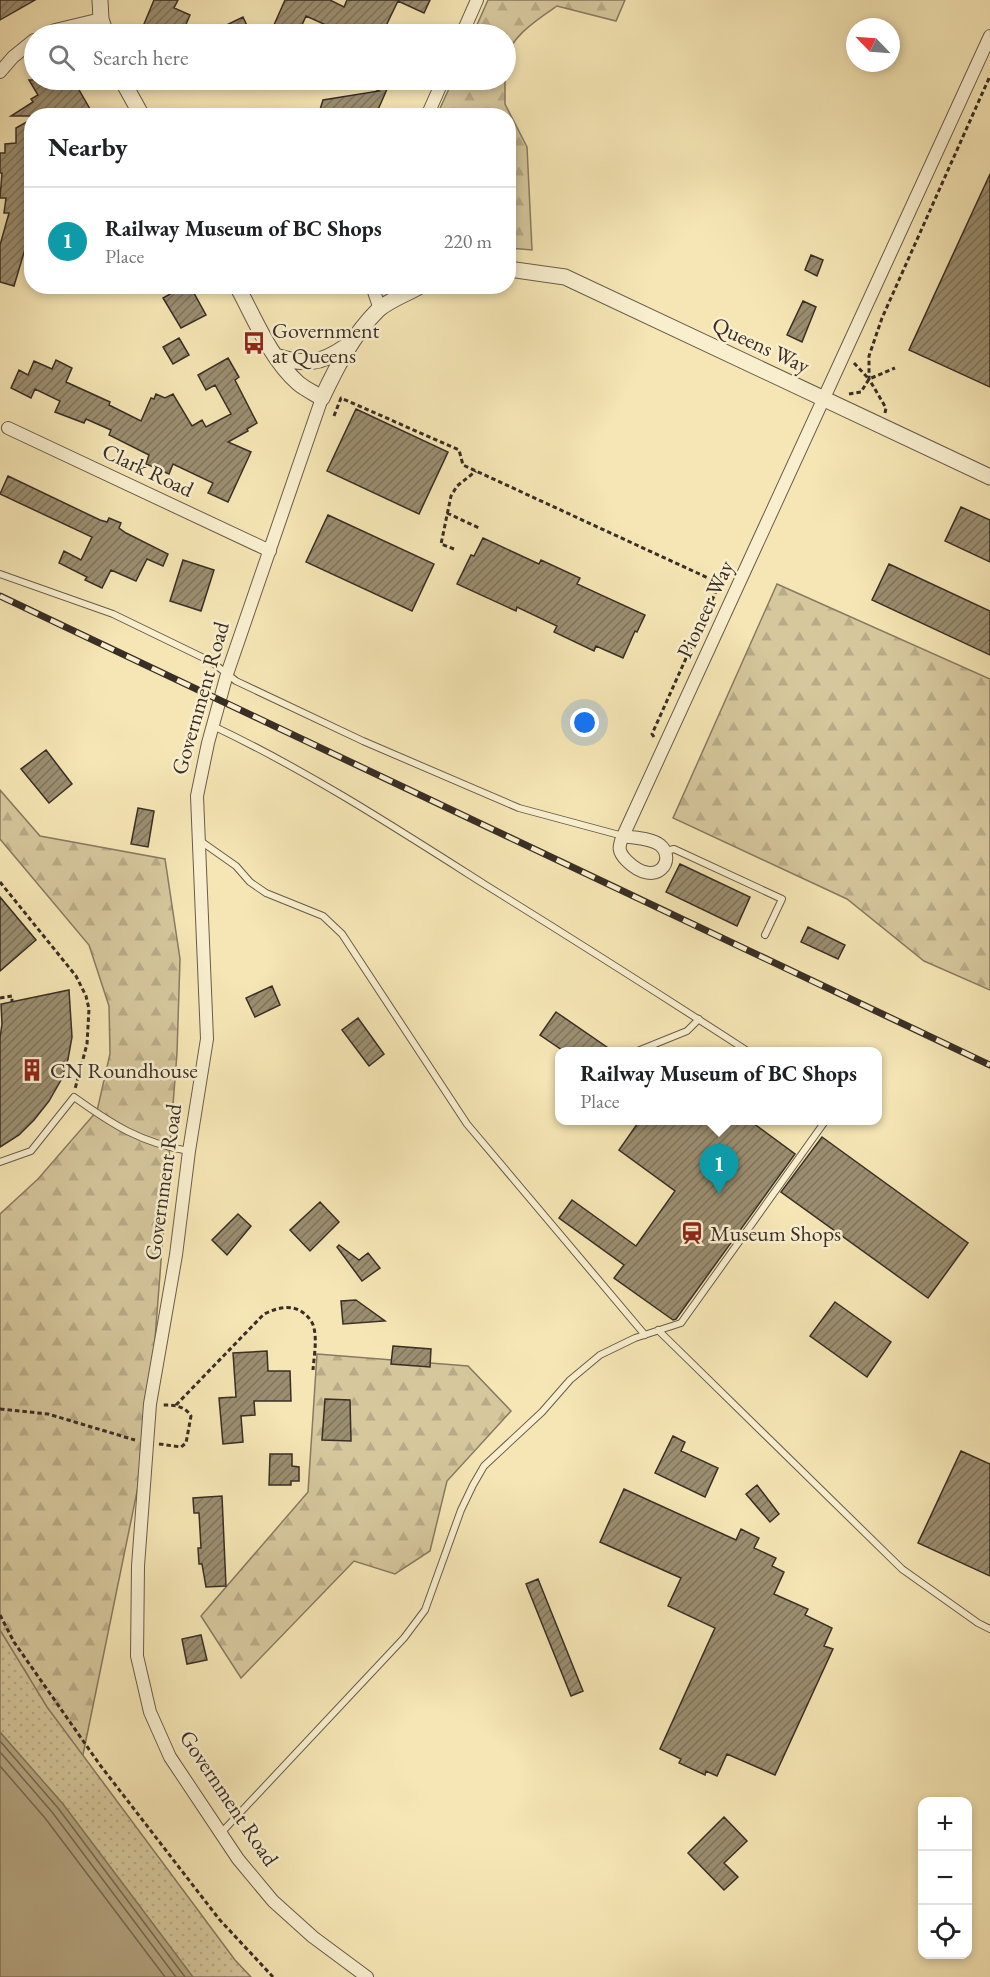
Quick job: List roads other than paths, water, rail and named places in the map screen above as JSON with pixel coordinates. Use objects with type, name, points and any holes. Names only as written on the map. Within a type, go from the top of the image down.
[{"type":"street","points":[[100,0],[103,24]]},
{"type":"street","points":[[466,24],[477,0]]},
{"type":"street","points":[[80,24],[101,19]]},
{"type":"street","name":"Pioneer Way","points":[[623,836],[990,36]]},
{"type":"street","points":[[0,72],[24,48]]},
{"type":"street","points":[[128,90],[138,108]]},
{"type":"street","points":[[431,108],[439,90]]},
{"type":"street","name":"Queens Way","points":[[516,270],[565,278],[990,477]]},
{"type":"street","points":[[241,294],[275,356],[288,373],[298,383],[322,398],[351,343],[380,309],[406,294]]},
{"type":"street","points":[[375,294],[380,309]]},
{"type":"street","points":[[275,356],[294,362],[312,363],[331,357],[351,343]]},
{"type":"street","name":"Government Road","points":[[322,398],[227,674],[197,796],[207,1040],[189,1151],[176,1255],[150,1404],[138,1566],[137,1656],[150,1712],[170,1757],[238,1859],[273,1901],[313,1937],[367,1977]]},
{"type":"street","name":"Clark Road","points":[[8,428],[270,551]]},
{"type":"street","points":[[623,836],[655,842],[662,846],[665,851],[665,865],[653,873],[640,872],[621,855],[619,845],[623,836]]},
{"type":"lane","points":[[0,574],[113,614],[212,662],[236,681],[363,741],[519,808],[623,836]]},
{"type":"lane","points":[[213,726],[310,776],[741,1047]]},
{"type":"lane","points":[[199,840],[236,866],[250,882],[266,893],[323,916],[342,934],[467,1124],[645,1335]]},
{"type":"lane","points":[[665,851],[674,849],[782,899],[765,935]]},
{"type":"lane","points":[[647,1047],[687,1031],[699,1019]]},
{"type":"lane","points":[[0,1162],[32,1151],[74,1097],[87,1108],[126,1131],[163,1146],[189,1151]]},
{"type":"lane","points":[[221,1834],[404,1638],[425,1610],[461,1510],[472,1485],[484,1466],[542,1412],[570,1380],[600,1355],[645,1335],[681,1323],[822,1125]]},
{"type":"lane","points":[[658,1330],[902,1569],[978,1623],[990,1629]]},
{"type":"water","points":[[0,1732],[63,1804],[193,1977],[0,1977]]},
{"type":"railway","points":[[0,596],[990,1065]]},
{"type":"place","name":"Government at Queens","points":[[254,343]]},
{"type":"place","name":"CN Roundhouse","points":[[32,1070]]},
{"type":"place","name":"Railway Museum of BC Shops","points":[[719,1194]]},
{"type":"place","name":"Museum Shops","points":[[692,1233]]}]
